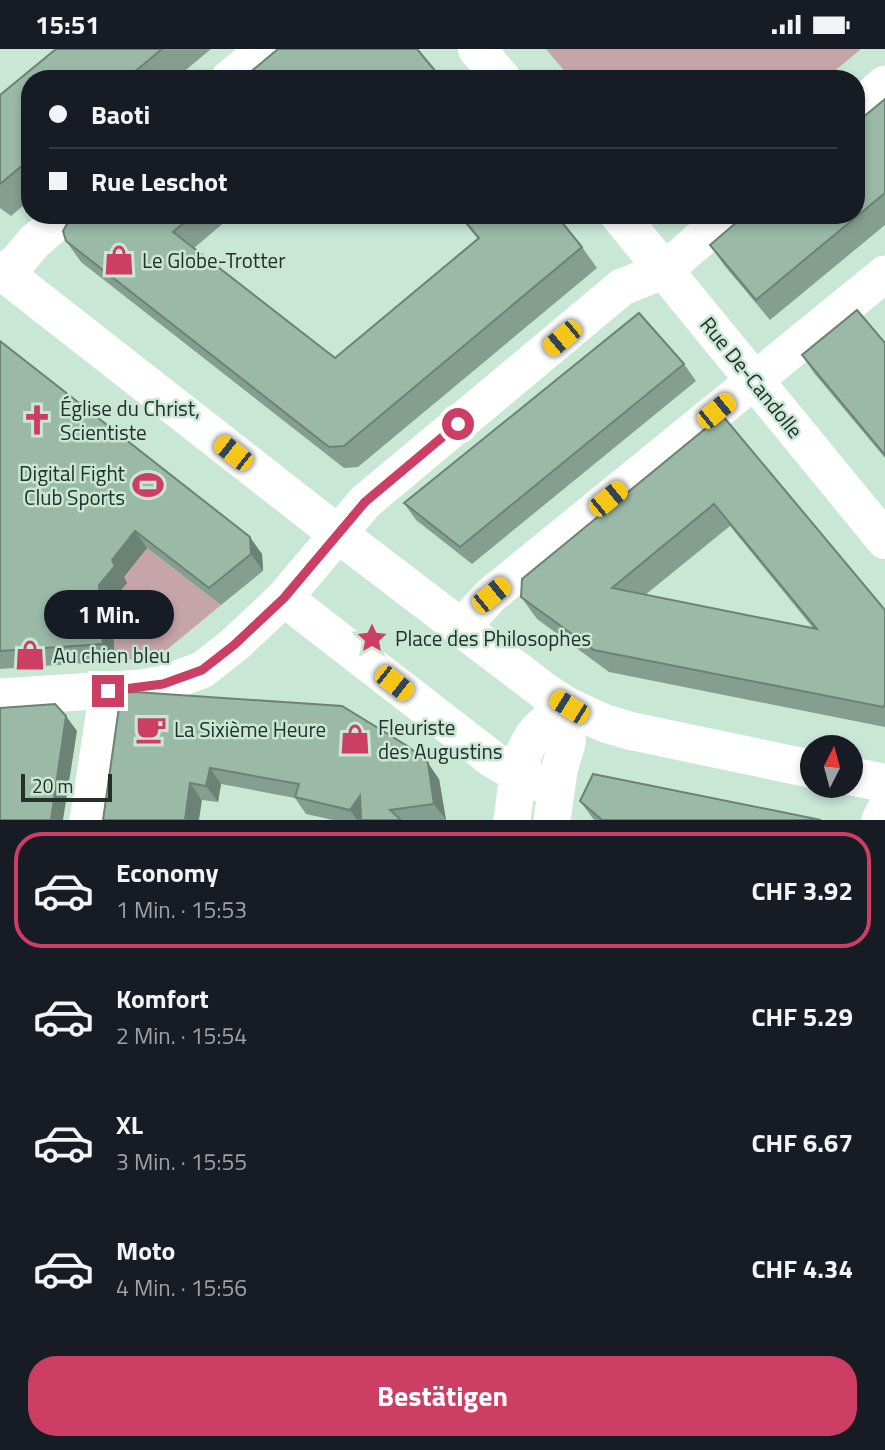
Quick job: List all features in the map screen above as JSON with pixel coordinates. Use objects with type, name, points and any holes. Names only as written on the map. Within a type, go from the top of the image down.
[{"type":"main road","points":[[477,49],[494,70]]},
{"type":"main road","name":"Rue De-Candolle","points":[[627,224],[885,540]]},
{"type":"main road","points":[[3,272],[339,535],[569,707],[604,723],[631,731],[800,766]]},
{"type":"main road","points":[[863,778],[885,782]]},
{"type":"street","points":[[240,70],[264,49]]},
{"type":"street","points":[[865,101],[885,84]]},
{"type":"street","points":[[3,272],[55,224]]},
{"type":"street","points":[[0,697],[108,691],[163,684],[202,670],[234,645],[284,598],[365,502],[622,287],[665,270],[719,224]]},
{"type":"street","points":[[461,628],[491,595],[754,380],[880,287]]},
{"type":"street","points":[[284,598],[554,805],[567,743],[569,707]]},
{"type":"street","points":[[88,820],[108,691]]},
{"type":"street","points":[[513,819],[517,774],[525,752],[540,727],[569,707]]},
{"type":"street","points":[[880,820],[885,810]]},
{"type":"shaded area","points":[[546,49],[861,49],[836,70],[564,70]]},
{"type":"shaded area","points":[[147,548],[221,605],[158,657],[115,661],[111,596],[118,593],[126,583],[124,577]]},
{"type":"building","points":[[56,49],[162,49],[137,70],[30,70]]},
{"type":"building","points":[[278,49],[417,49],[434,70],[253,70]]},
{"type":"building","points":[[21,78],[21,166],[0,184],[0,95]]},
{"type":"building","points":[[885,99],[885,193],[865,210],[865,116]]},
{"type":"building","points":[[67,224],[182,224],[173,232],[335,358],[479,238],[467,224],[563,224],[582,247],[344,446],[329,447],[66,241],[63,231]]},
{"type":"building","points":[[734,224],[848,224],[756,300],[710,245]]},
{"type":"building","points":[[857,310],[885,343],[885,455],[802,355]]},
{"type":"building","points":[[639,313],[684,364],[460,547],[404,503]]},
{"type":"building","points":[[0,341],[250,537],[251,554],[209,588],[135,531],[112,560],[115,566],[99,585],[103,644],[0,651]]},
{"type":"building","points":[[722,415],[885,610],[885,704],[883,707],[594,650],[521,597],[522,579]],"holes":[[[714,504],[817,629],[612,588]]]},
{"type":"building","points":[[121,693],[342,706],[409,747],[428,763],[434,804],[390,810],[401,820],[361,820],[360,796],[350,810],[295,797],[299,784],[210,768],[206,786],[190,783],[185,820],[103,820]]},
{"type":"building","points":[[55,704],[66,716],[51,820],[0,820],[0,708]]},
{"type":"building","points":[[593,774],[821,820],[602,820],[580,801]]},
{"type":"place","name":"Le Globe-Trotter","points":[[119,260]]},
{"type":"place","name":"Église du Christ, Scientiste","points":[[37,420]]},
{"type":"place","name":"Digital Fight Club Sports","points":[[148,485]]},
{"type":"place","name":"Place des Philosophes","points":[[372,638]]},
{"type":"place","name":"Au chien bleu","points":[[30,655]]},
{"type":"place","name":"La Sixième Heure","points":[[151,729]]},
{"type":"place","name":"Fleuriste des Augustins","points":[[355,739]]},
{"type":"route","points":[[108,691],[163,684],[202,670],[234,645],[284,598],[365,502],[458,424]]}]
